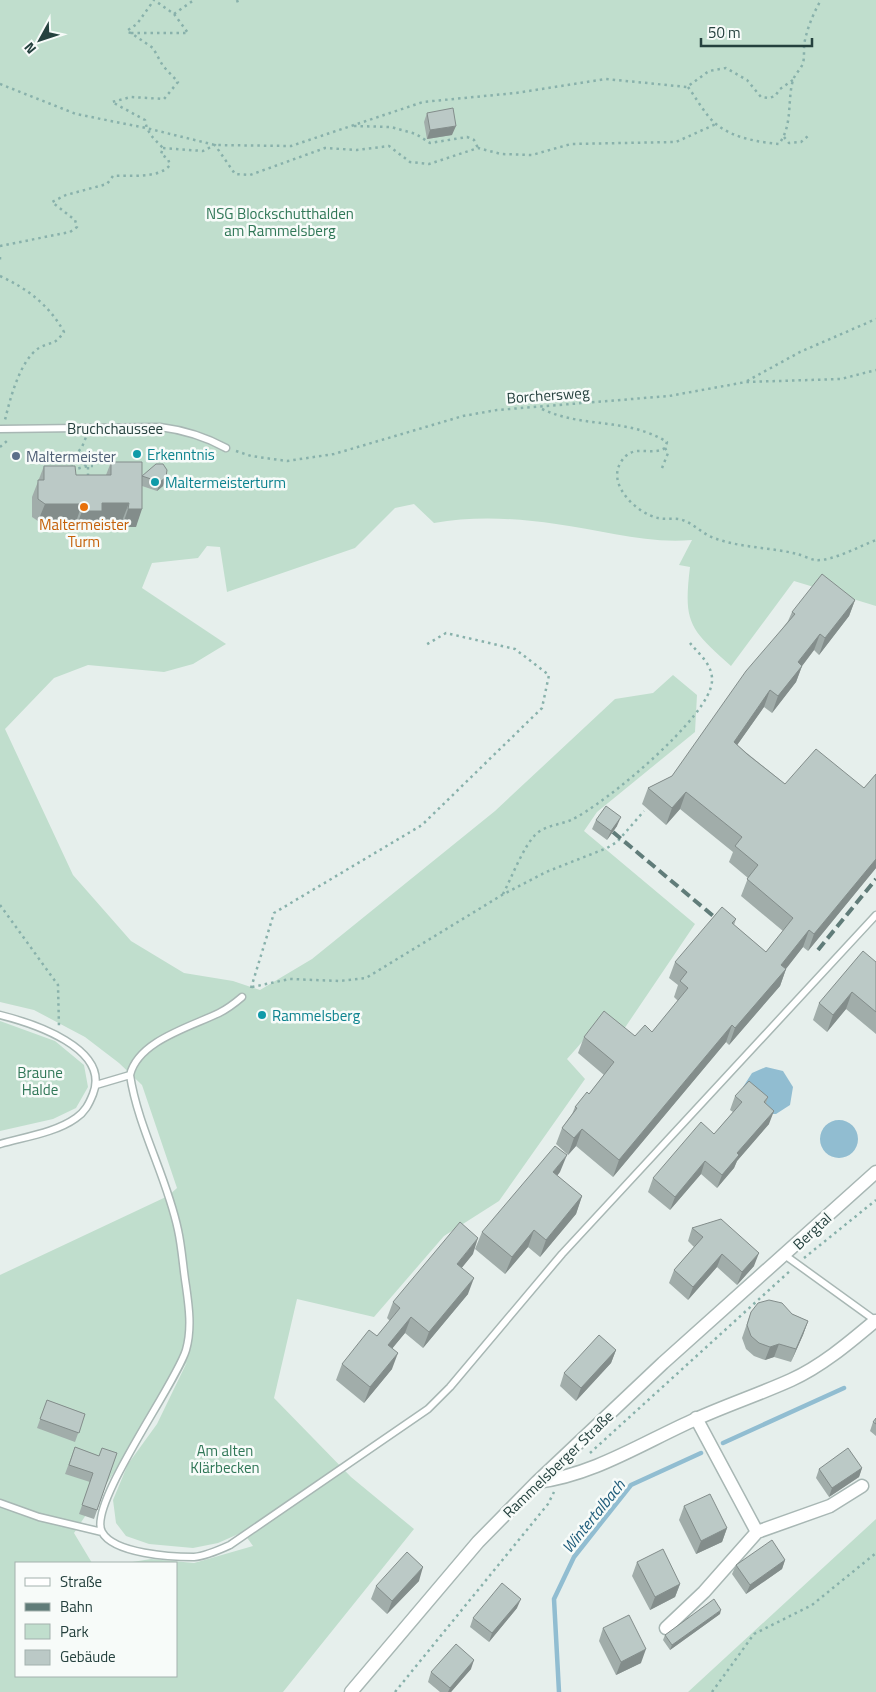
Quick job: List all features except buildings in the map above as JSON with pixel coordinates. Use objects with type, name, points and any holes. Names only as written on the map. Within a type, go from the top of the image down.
[{"type":"street","name":"Bergtal","points":[[786,1256],[876,1172]]},
{"type":"street","name":"Rammelsberger Straße","points":[[352,1692],[478,1542],[537,1482],[663,1364],[786,1256]]},
{"type":"street","points":[[537,1482],[561,1479],[602,1464],[696,1418],[793,1379],[841,1349],[876,1321]]},
{"type":"street","points":[[696,1418],[757,1532]]},
{"type":"street","points":[[666,1628],[704,1592],[757,1532],[830,1506],[862,1486]]},
{"type":"lane","name":"Bruchchaussee","points":[[1,429],[160,426],[184,430],[206,437],[226,448]]},
{"type":"lane","points":[[242,997],[222,1012],[166,1036],[139,1056],[132,1065],[130,1075],[178,1230],[190,1314],[187,1348],[180,1369],[134,1443],[107,1500],[100,1522],[102,1532],[109,1540],[124,1548],[196,1557],[230,1545],[428,1409],[450,1387],[562,1254],[876,915]]},
{"type":"lane","points":[[0,1015],[59,1036],[84,1054],[94,1071],[96,1085],[88,1107],[75,1119],[53,1129],[0,1144]]},
{"type":"lane","points":[[96,1085],[130,1075]]},
{"type":"lane","name":"Bergtal","points":[[786,1256],[876,1321]]},
{"type":"lane","points":[[0,1503],[39,1517],[102,1532]]},
{"type":"path","points":[[131,33],[188,33],[174,14],[154,0],[138,24],[128,30],[128,32],[153,48],[163,66],[178,82],[164,99],[131,97],[112,102],[145,120],[146,128],[163,148],[203,151],[215,145]]},
{"type":"path","points":[[174,14],[194,0]]},
{"type":"path","points":[[687,87],[716,124],[735,135],[759,142],[779,144],[784,137],[789,118],[788,108],[793,80],[803,63],[805,40],[815,10],[821,0]]},
{"type":"path","points":[[0,84],[76,114],[146,128],[215,145],[291,146],[423,102],[516,93],[606,79],[687,87],[709,71],[726,68],[747,80],[761,97],[769,98],[776,96],[780,88],[793,80]]},
{"type":"path","points":[[215,145],[236,174],[250,175],[325,148],[357,150],[389,146],[410,162],[430,164],[478,148],[501,154],[532,155],[571,144],[676,142],[716,124]]},
{"type":"path","points":[[352,126],[391,127],[416,134],[430,143],[467,137],[474,140],[478,148]]},
{"type":"path","points":[[784,137],[789,143],[797,143],[808,136]]},
{"type":"path","points":[[0,246],[70,232],[77,227],[75,220],[52,202],[66,195],[107,184],[113,176],[149,174],[167,169],[170,165],[168,159],[161,154],[163,148]]},
{"type":"path","points":[[0,276],[39,299],[54,316],[64,332],[56,343],[40,348],[28,359],[14,389],[1,429]]},
{"type":"path","points":[[746,382],[800,352],[876,318]]},
{"type":"path","name":"Borchersweg","points":[[226,448],[251,456],[287,461],[334,454],[463,416],[524,407],[541,408],[669,396],[746,382],[841,379],[876,370]]},
{"type":"path","points":[[541,408],[558,416],[587,423],[615,423],[650,432],[667,442],[665,448],[660,452],[640,449],[620,462],[618,473],[620,485],[627,499],[645,513],[658,518],[683,520],[715,539],[796,554],[815,560],[840,554],[876,540]]},
{"type":"path","points":[[72,470],[72,458],[86,439]]},
{"type":"path","points":[[662,468],[668,458],[665,448]]},
{"type":"path","points":[[72,458],[88,466]]},
{"type":"path","points":[[88,466],[89,480]]},
{"type":"path","points":[[69,473],[72,470],[93,466]]},
{"type":"path","points":[[242,997],[251,988],[274,913],[422,825],[542,708],[549,675],[515,649],[446,633],[424,646]]},
{"type":"path","points":[[502,895],[537,834],[549,827],[571,820],[589,809],[646,766],[692,719],[710,693],[712,680],[708,664],[690,643]]},
{"type":"path","points":[[251,988],[290,979],[339,981],[366,978],[502,895],[546,872],[607,848],[617,842],[644,811]]},
{"type":"path","points":[[0,905],[58,985],[59,1036]]},
{"type":"path","points":[[590,1453],[757,1303],[797,1264],[876,1200]]},
{"type":"path","points":[[395,1692],[548,1504],[561,1479]]},
{"type":"path","points":[[712,1692],[754,1634],[812,1604],[876,1553]]},
{"type":"green space","points":[[0,0],[876,0],[876,606],[794,581],[731,666],[706,643],[692,624],[688,601],[690,567],[679,565],[692,540],[675,541],[641,538],[526,520],[464,519],[434,523],[414,504],[395,508],[355,548],[227,592],[220,547],[207,546],[198,558],[152,563],[142,588],[226,644],[193,664],[164,672],[88,665],[54,678],[5,729],[73,875],[131,941],[184,973],[233,981],[260,990],[312,959],[495,811],[615,699],[653,693],[673,675],[697,695],[695,732],[597,812],[584,831],[695,924],[620,1035],[597,1025],[567,1059],[585,1079],[499,1201],[444,1236],[374,1317],[297,1299],[274,1398],[351,1477],[414,1529],[283,1692],[0,1692],[0,1275],[168,1196],[177,1188],[142,1085],[119,1063],[85,1037],[34,1010],[0,1002]],"holes":[[[187,1362],[157,1424],[128,1464],[113,1500],[116,1523],[126,1536],[149,1544],[193,1548],[218,1543],[243,1532],[253,1546],[194,1563],[151,1559],[132,1562],[178,1562],[178,1677],[15,1677],[15,1562],[91,1562],[74,1533]]]},
{"type":"green space","name":"Braune Halde","points":[[0,1021],[55,1041],[84,1065],[88,1087],[76,1108],[53,1119],[0,1131]]},
{"type":"green space","points":[[876,1519],[876,1692],[688,1692]]},
{"type":"water","points":[[766,1067],[783,1071],[793,1087],[790,1105],[776,1114],[767,1114],[743,1087],[752,1073]]},
{"type":"water","points":[[839,1120],[852,1126],[858,1139],[852,1152],[839,1158],[826,1152],[820,1139],[826,1126]]},
{"type":"waterway","name":"Wintertalbach","points":[[723,1443],[844,1388]]},
{"type":"waterway","name":"Wintertalbach","points":[[559,1692],[554,1599],[574,1557],[631,1485],[701,1453]]},
{"type":"railway","points":[[613,832],[724,925]]},
{"type":"railway","points":[[818,950],[876,879]]},
{"type":"place","name":"Erkenntnis","points":[[137,454]]},
{"type":"place","name":"Maltermeister","points":[[16,456]]},
{"type":"place","name":"Maltermeisterturm","points":[[155,482]]},
{"type":"place","name":"Maltermeister Turm","points":[[84,507]]},
{"type":"place","name":"Rammelsberg","points":[[262,1015]]},
{"type":"park label","name":"NSG Blockschutthalden am Rammelsberg","points":[[280,222]]},
{"type":"park label","name":"Am alten Klärbecken","points":[[225,1458]]}]
